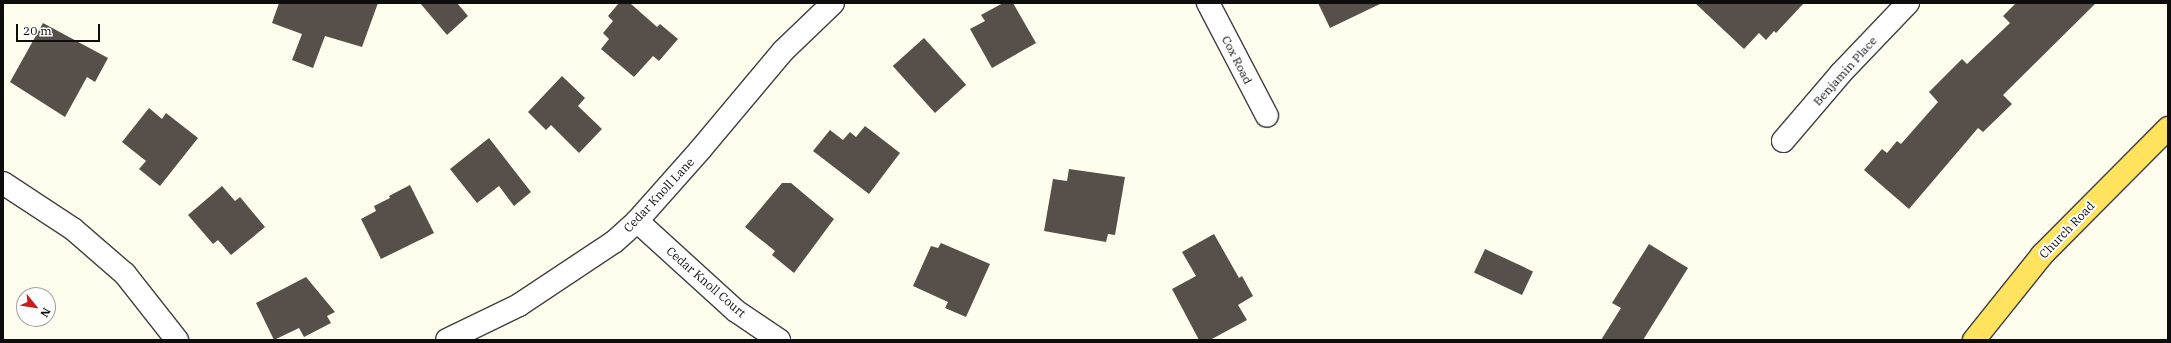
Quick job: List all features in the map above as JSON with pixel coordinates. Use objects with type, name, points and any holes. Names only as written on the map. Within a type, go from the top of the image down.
[{"type":"main road","name":"Church Road","points":[[1974,340],[2042,255],[2168,128]]},
{"type":"street","name":"Cedar Knoll Lane","points":[[447,340],[519,305],[565,277],[614,242],[637,221],[783,51],[832,3]]},
{"type":"street","name":"Cox Road","points":[[1208,3],[1267,116]]},
{"type":"street","name":"Benjamin Place","points":[[1784,140],[1841,73],[1908,3]]},
{"type":"street","points":[[3,183],[73,229],[125,274],[176,340]]},
{"type":"street","name":"Cedar Knoll Court","points":[[637,221],[736,311],[778,340]]},
{"type":"building","points":[[279,3],[378,3],[362,47],[325,36],[313,68],[292,60],[302,34],[272,23]]},
{"type":"building","points":[[420,3],[457,3],[468,16],[447,35]]},
{"type":"building","points":[[619,3],[630,3],[657,27],[660,24],[678,39],[659,61],[653,56],[634,77],[601,49],[609,39],[603,33],[613,21],[608,16]]},
{"type":"building","points":[[1003,3],[1013,3],[1036,43],[992,68],[970,29],[985,21],[981,15]]},
{"type":"building","points":[[1318,3],[1382,3],[1330,28]]},
{"type":"building","points":[[1695,3],[1804,3],[1776,33],[1774,31],[1766,40],[1759,33],[1744,49]]},
{"type":"building","points":[[2016,3],[2096,3],[2003,95],[2012,104],[1983,132],[1978,128],[1909,209],[1864,170],[1882,149],[1887,153],[1897,141],[1901,144],[1938,102],[1929,92],[1962,59],[1967,64],[2010,23],[2003,16]]},
{"type":"building","points":[[43,23],[108,58],[95,82],[87,77],[65,117],[10,82]]},
{"type":"building","points":[[924,38],[966,85],[935,113],[893,66]]},
{"type":"building","points":[[562,76],[585,98],[578,106],[602,129],[579,153],[551,125],[546,130],[528,112]]},
{"type":"building","points":[[149,108],[162,119],[166,113],[198,138],[160,186],[139,169],[146,161],[122,142]]},
{"type":"building","points":[[865,126],[900,153],[869,194],[813,151],[830,130],[843,140],[850,132],[856,137]]},
{"type":"building","points":[[489,138],[531,192],[514,206],[499,186],[477,203],[450,169]]},
{"type":"building","points":[[1069,169],[1125,177],[1115,235],[1108,234],[1106,242],[1044,231],[1053,179],[1067,181]]},
{"type":"building","points":[[782,183],[791,183],[834,219],[794,273],[772,255],[775,251],[745,227]]},
{"type":"building","points":[[410,185],[434,233],[381,259],[361,219],[376,211],[374,206]]},
{"type":"building","points":[[222,186],[235,201],[240,197],[265,227],[231,255],[218,240],[213,244],[188,215]]},
{"type":"building","points":[[1214,234],[1239,278],[1242,276],[1253,296],[1238,305],[1247,320],[1210,340],[1199,340],[1172,289],[1196,276],[1182,252]]},
{"type":"building","points":[[941,243],[990,264],[966,317],[945,308],[948,302],[913,286],[931,246],[938,248]]},
{"type":"building","points":[[1649,244],[1688,268],[1643,340],[1601,340],[1621,308],[1612,303]]},
{"type":"building","points":[[1485,249],[1533,271],[1522,295],[1474,273]]},
{"type":"building","points":[[306,277],[335,312],[327,316],[331,323],[304,337],[299,328],[274,340],[256,303]]}]
